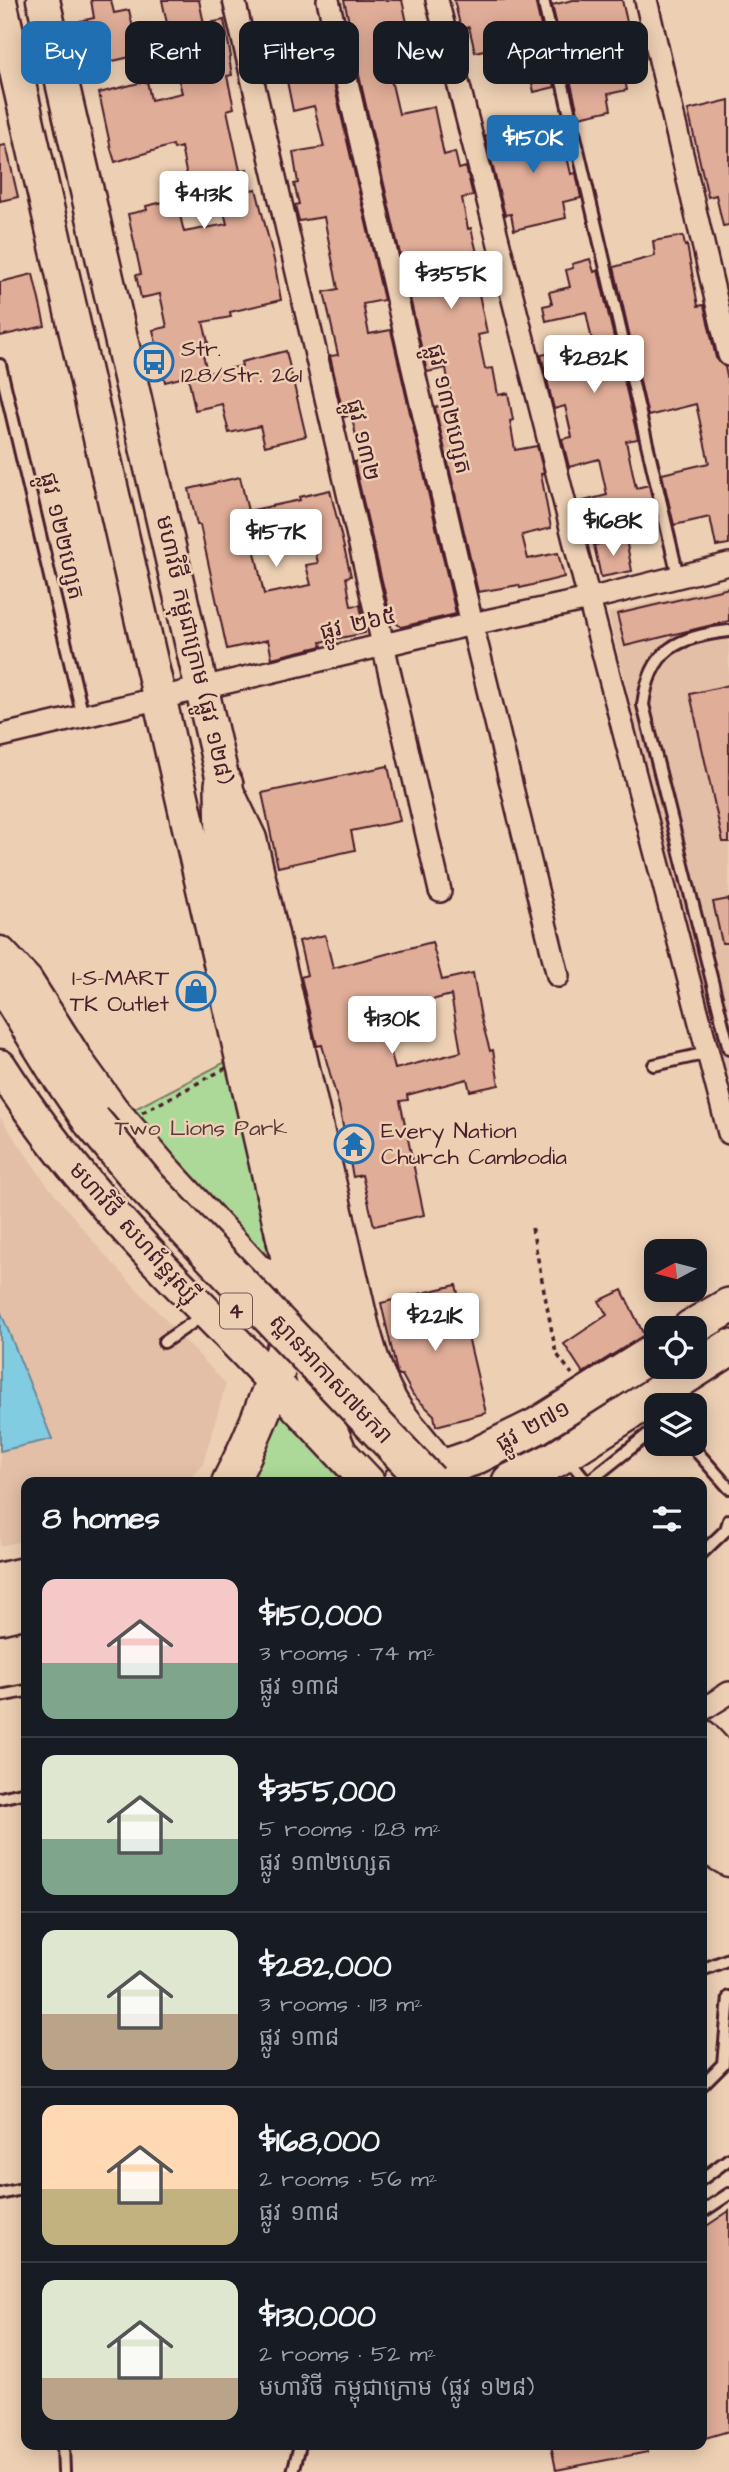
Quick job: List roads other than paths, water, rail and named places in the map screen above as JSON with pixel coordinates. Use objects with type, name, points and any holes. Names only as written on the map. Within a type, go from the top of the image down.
[{"type":"highway","points":[[224,785],[225,845],[335,1330],[355,1379],[391,1443]]},
{"type":"highway","name":"4","points":[[0,978],[42,1047],[84,1129]]},
{"type":"highway","name":"មហាវិថី សហព័ន្ធរុស្ស៊ី","points":[[0,1025],[84,1129]]},
{"type":"highway","name":"ស្ពានអាកាស៧មករា","points":[[84,1129],[147,1186],[391,1443],[437,1477]]},
{"type":"highway","name":"ស្ពានអាកាស៧មករា","points":[[84,1129],[132,1202],[394,1477]]},
{"type":"highway","points":[[707,1774],[729,1798]]},
{"type":"highway","points":[[707,1809],[729,1833]]},
{"type":"main road","name":"មហាវិថី កម្ពុជាក្រោម (ផ្លូវ ១២៨)","points":[[43,0],[224,785],[250,839],[362,1324],[374,1368],[395,1409],[437,1477]]},
{"type":"main road","name":"មហាវិថី កម្ពុជាក្រោម (ផ្លូវ ១២៨)","points":[[0,1],[288,1259],[306,1353],[319,1402],[340,1452]]},
{"type":"main road","points":[[0,953],[26,981],[78,1063],[112,1110],[256,1270],[267,1276],[276,1276],[284,1270],[288,1259]]},
{"type":"main road","name":"មហាវិថី សហព័ន្ធរុស្ស៊ី","points":[[0,1066],[61,1152],[104,1204],[363,1477]]},
{"type":"main road","points":[[203,1309],[232,1308],[246,1299],[255,1286],[256,1270]]},
{"type":"main road","points":[[707,1319],[729,1306]]},
{"type":"main road","points":[[233,1477],[248,1448],[274,1383],[297,1311]]},
{"type":"main road","name":"ផ្លូវ ២៧១","points":[[676,1393],[729,1348]]},
{"type":"main road","name":"ផ្លូវ ២៧១","points":[[440,1477],[537,1426],[644,1359]]},
{"type":"main road","name":"ផ្លូវ ២៧១","points":[[523,1477],[553,1465],[644,1417]]},
{"type":"main road","points":[[0,1581],[21,1576]]},
{"type":"main road","points":[[0,1616],[21,1612]]},
{"type":"main road","points":[[707,1741],[729,1765]]},
{"type":"main road","points":[[707,1843],[729,1860]]},
{"type":"street","name":"ផ្លូវ ១៣២","points":[[234,0],[440,891]]},
{"type":"street","name":"ផ្លូវ ១៣២ហ្សេត","points":[[328,0],[472,624],[558,976]]},
{"type":"street","points":[[437,0],[589,599],[719,1051],[729,1133]]},
{"type":"street","points":[[646,0],[729,355]]},
{"type":"street","name":"ផ្លូវ ២៦៥","points":[[0,736],[729,564]]},
{"type":"street","points":[[707,1707],[729,1693]]},
{"type":"lane","points":[[543,0],[678,576]]},
{"type":"lane","name":"ផ្លូវ ១២២ហ្សេត","points":[[0,365],[83,717]]},
{"type":"lane","points":[[654,1065],[719,1051],[643,705],[645,689],[656,662],[668,648],[705,634],[729,631]]},
{"type":"lane","points":[[164,1342],[203,1309]]},
{"type":"lane","points":[[593,1477],[644,1423]]},
{"type":"lane","points":[[701,1456],[729,1488]]},
{"type":"lane","points":[[553,1465],[578,1477]]},
{"type":"lane","points":[[707,1548],[726,1530],[729,1520]]},
{"type":"lane","points":[[0,1696],[21,1692]]},
{"type":"lane","points":[[0,1798],[21,1793]]},
{"type":"lane","points":[[707,1968],[729,1959]]},
{"type":"lane","points":[[707,2080],[723,2064],[729,1997]]},
{"type":"lane","points":[[707,2175],[729,2158]]},
{"type":"lane","points":[[0,2194],[21,2189]]},
{"type":"lane","points":[[707,2209],[729,2194]]},
{"type":"lane","points":[[62,2450],[64,2472]]},
{"type":"lane","points":[[293,2472],[299,2450]]},
{"type":"water","points":[[0,1310],[52,1439],[0,1451]]},
{"type":"place","name":"Str. 128/Str. 261","points":[[154,362]]},
{"type":"place","name":"I-S-MART TK Outlet","points":[[196,991]]},
{"type":"place","name":"Every Nation Church Cambodia","points":[[354,1144]]},
{"type":"park label","name":"Two Lions Park","points":[[201,1128]]}]
